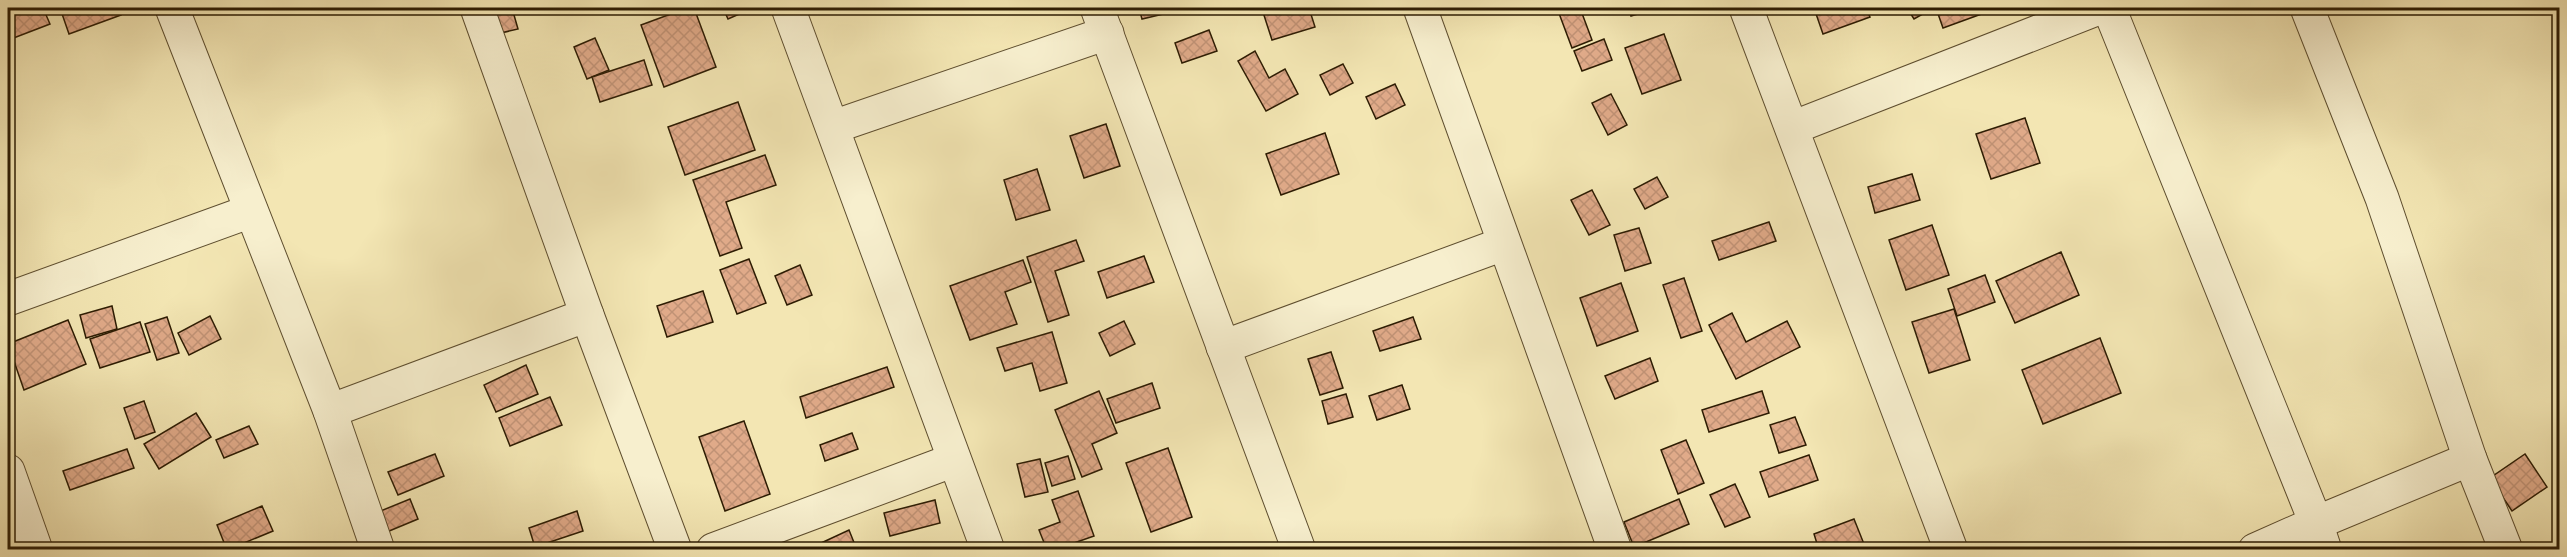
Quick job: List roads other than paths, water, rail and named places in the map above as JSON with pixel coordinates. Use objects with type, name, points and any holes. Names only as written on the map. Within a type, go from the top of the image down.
[{"type":"street","points":[[173,8],[330,411],[378,549]]},
{"type":"street","points":[[477,8],[587,315],[675,549]]},
{"type":"street","points":[[788,8],[988,549]]},
{"type":"street","points":[[1420,8],[1503,244],[1615,549]]},
{"type":"street","points":[[1746,8],[1951,549]]},
{"type":"street","points":[[1792,128],[2099,8]]},
{"type":"street","points":[[2109,8],[2320,536]]},
{"type":"street","points":[[2307,8],[2382,198],[2470,459],[2506,549]]},
{"type":"street","points":[[833,127],[1102,20],[1299,549]]},
{"type":"street","points":[[8,299],[251,210]]},
{"type":"street","points":[[1223,347],[1503,244]]},
{"type":"street","points":[[330,411],[587,315]]},
{"type":"street","points":[[2255,549],[2320,536],[2470,459]]},
{"type":"street","points":[[713,549],[954,460]]},
{"type":"street","points":[[8,471],[36,549]]}]
